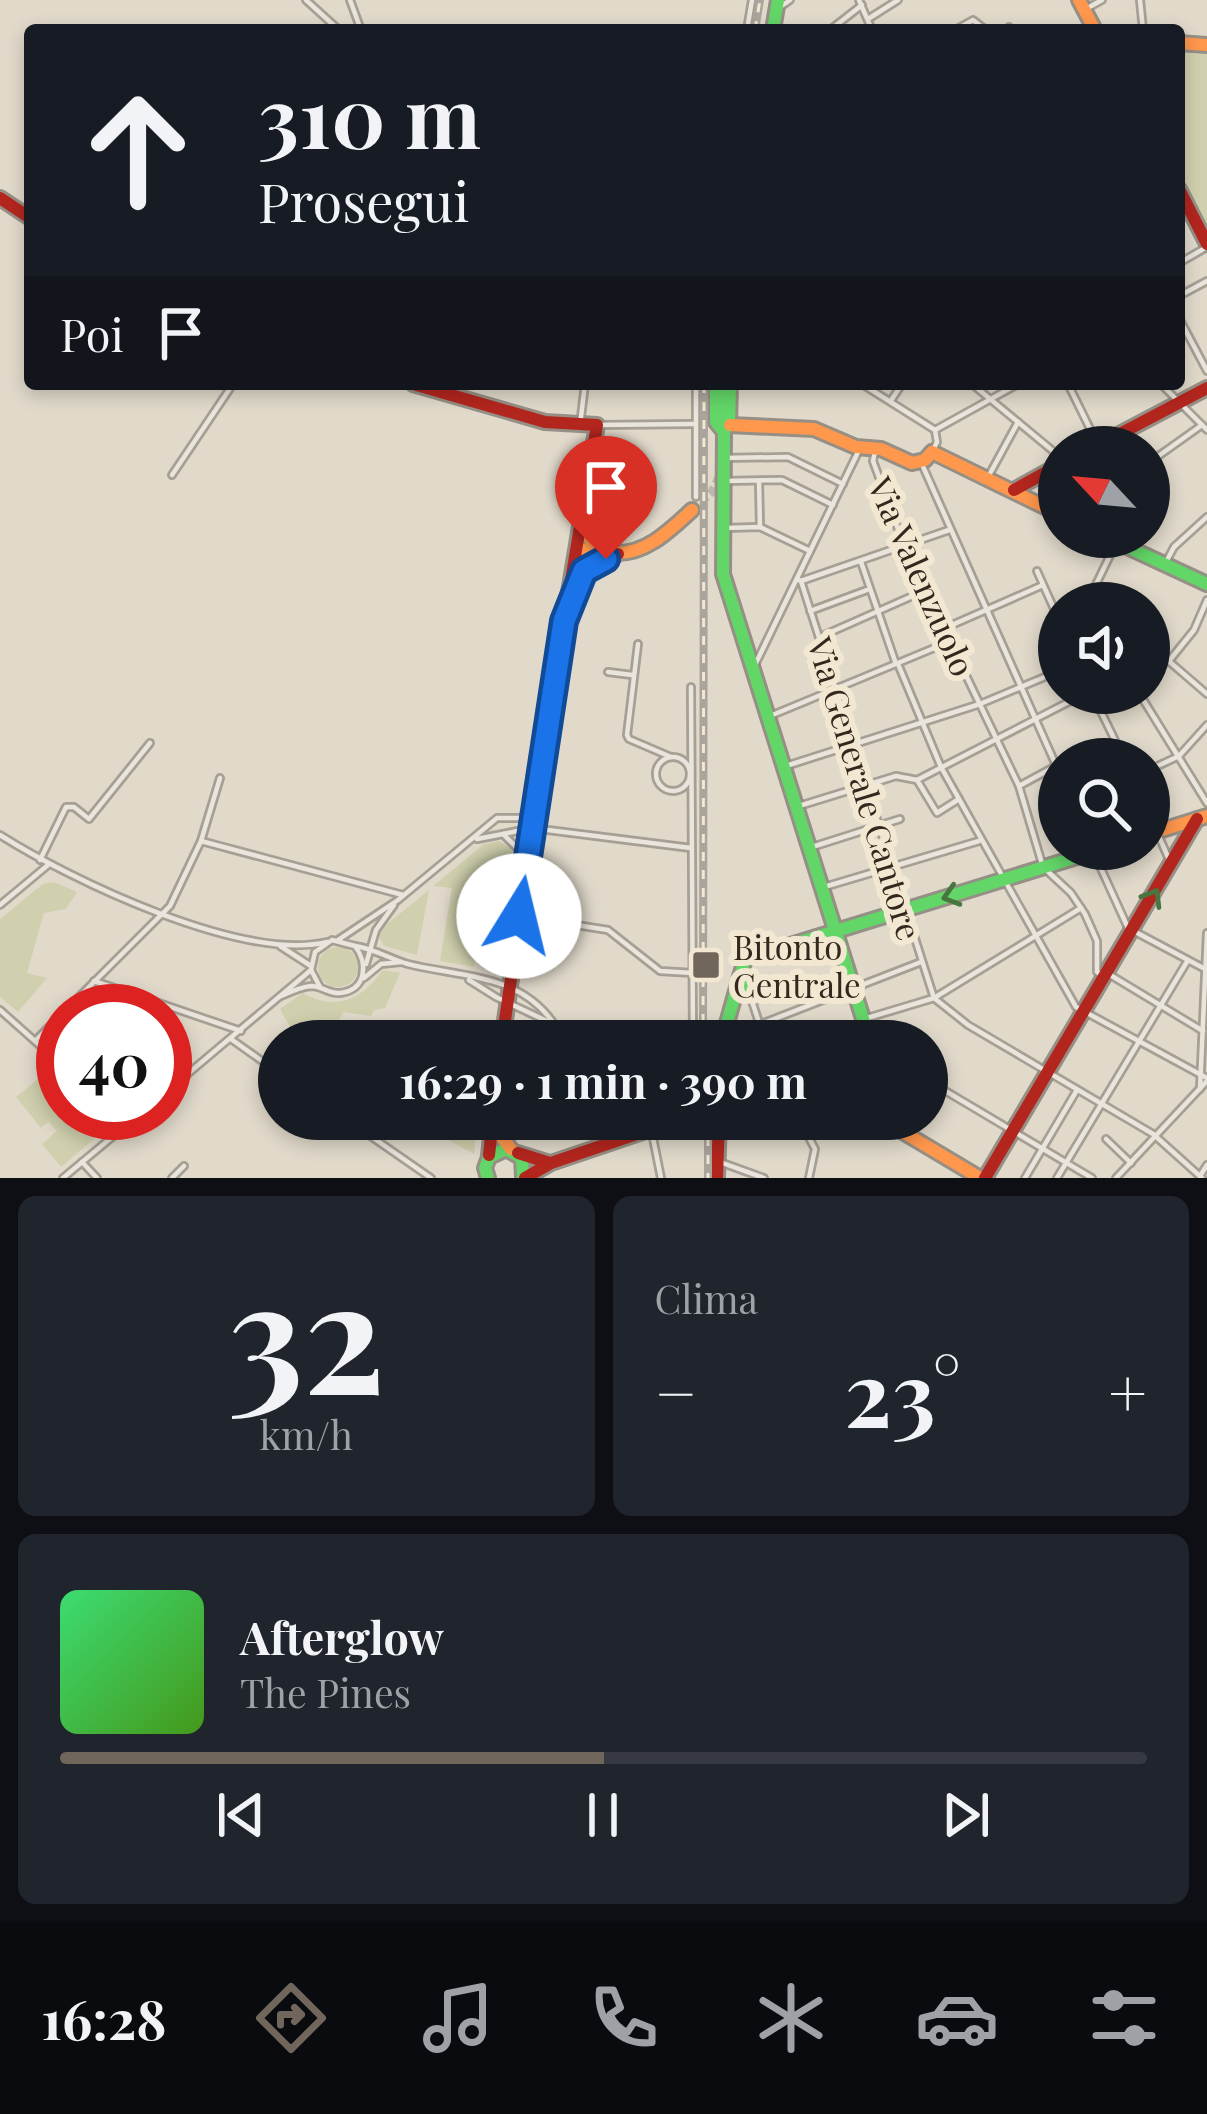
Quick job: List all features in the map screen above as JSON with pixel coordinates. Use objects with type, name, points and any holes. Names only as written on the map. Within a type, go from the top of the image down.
[{"type":"street","points":[[306,0],[332,24]]},
{"type":"street","points":[[777,5],[790,0]]},
{"type":"street","points":[[868,19],[898,0]]},
{"type":"street","points":[[1082,5],[1102,0]]},
{"type":"street","points":[[837,24],[861,3],[870,24]]},
{"type":"street","points":[[1185,217],[1207,245]]},
{"type":"street","points":[[1185,329],[1207,371]]},
{"type":"street","points":[[1135,426],[1207,388]]},
{"type":"street","points":[[172,475],[229,390]]},
{"type":"street","points":[[433,390],[525,417],[580,425],[694,424]]},
{"type":"street","points":[[580,425],[584,390]]},
{"type":"street","points":[[576,550],[600,557],[648,546],[694,504],[696,390]]},
{"type":"street","points":[[722,390],[716,422],[725,425],[814,429],[912,463],[927,457],[937,442],[935,430],[872,390]]},
{"type":"street","points":[[891,401],[898,390]]},
{"type":"street","points":[[980,390],[1038,439]]},
{"type":"street","points":[[935,430],[1007,390]]},
{"type":"street","points":[[1071,390],[1087,426]]},
{"type":"street","points":[[1166,390],[1204,427],[1170,449]]},
{"type":"street","points":[[987,479],[1018,422]]},
{"type":"street","points":[[505,1020],[597,425]]},
{"type":"street","points":[[725,425],[723,574],[864,1019],[934,998],[1081,908]]},
{"type":"street","name":"Via Valenzuolo","points":[[876,447],[872,461],[904,548],[1019,786],[1038,850]]},
{"type":"street","points":[[754,667],[860,448]]},
{"type":"street","points":[[723,458],[788,457],[843,484]]},
{"type":"street","points":[[927,457],[1038,504]]},
{"type":"street","points":[[927,457],[951,529],[1044,738]]},
{"type":"street","points":[[1012,491],[1038,477]]},
{"type":"street","points":[[722,481],[782,480],[833,505]]},
{"type":"street","points":[[759,481],[760,527]]},
{"type":"street","points":[[584,503],[589,538],[600,550]]},
{"type":"street","points":[[1165,564],[1174,547],[1207,517]]},
{"type":"street","points":[[722,528],[760,527],[810,551]]},
{"type":"street","points":[[799,580],[951,529]]},
{"type":"street","points":[[576,550],[619,554]]},
{"type":"street","points":[[564,621],[587,567],[619,554]]},
{"type":"street","points":[[1153,558],[1206,581]]},
{"type":"street","points":[[861,561],[897,664],[941,767],[1074,1005],[1205,1078]]},
{"type":"street","points":[[1036,571],[1041,582]]},
{"type":"street","name":"Via Generale Cantore","points":[[799,580],[934,998]]},
{"type":"street","points":[[945,628],[1038,587]]},
{"type":"street","points":[[810,611],[869,590]]},
{"type":"street","points":[[819,638],[926,590]]},
{"type":"street","points":[[1170,660],[1194,630],[1207,600]]},
{"type":"street","points":[[770,716],[951,640]]},
{"type":"street","points":[[638,644],[629,740],[686,762],[691,773],[687,784],[677,790],[661,786],[657,771],[671,757]]},
{"type":"street","points":[[1170,662],[1206,692]]},
{"type":"street","points":[[608,672],[634,676]]},
{"type":"street","points":[[785,766],[980,704],[1038,680]]},
{"type":"street","points":[[691,687],[693,1020]]},
{"type":"street","points":[[799,806],[896,776],[917,779],[1044,714]]},
{"type":"street","points":[[1152,714],[1207,803]]},
{"type":"street","points":[[1170,760],[1207,724]]},
{"type":"street","points":[[40,860],[66,807],[74,807],[89,819],[150,743]]},
{"type":"street","points":[[0,1010],[35,1041],[161,914],[176,897],[202,841],[220,778]]},
{"type":"street","points":[[1019,786],[1038,778]]},
{"type":"street","points":[[917,779],[938,813],[959,799]]},
{"type":"street","points":[[1170,827],[1202,817]]},
{"type":"street","points":[[917,1140],[982,1178],[1202,817]]},
{"type":"street","points":[[0,835],[48,866],[161,914],[275,943],[338,940],[400,898],[497,818],[691,848]]},
{"type":"street","points":[[812,848],[900,819]]},
{"type":"street","points":[[471,841],[533,823]]},
{"type":"street","points":[[503,834],[528,859]]},
{"type":"street","points":[[824,887],[982,840]]},
{"type":"street","points":[[202,841],[400,898]]},
{"type":"street","points":[[1170,863],[1172,866]]},
{"type":"street","points":[[0,905],[48,866]]},
{"type":"street","points":[[730,1020],[742,992],[742,963],[1038,869]]},
{"type":"street","points":[[1046,870],[1081,908],[1096,941],[1097,972],[1204,1031]]},
{"type":"street","points":[[1105,870],[1132,932],[1206,969]]},
{"type":"street","points":[[361,981],[379,924],[400,898]]},
{"type":"street","points":[[519,916],[608,930],[655,968],[692,973]]},
{"type":"street","points":[[1116,1178],[1205,1078],[1207,933]]},
{"type":"street","points":[[338,940],[401,962],[509,986],[532,999],[550,1020]]},
{"type":"street","points":[[192,1072],[311,968],[315,952],[327,942]]},
{"type":"street","points":[[275,943],[311,968],[320,987]]},
{"type":"street","points":[[356,946],[364,971]]},
{"type":"street","points":[[1057,1178],[1188,960]]},
{"type":"street","points":[[281,996],[309,986],[338,994],[355,988],[381,964],[401,962]]},
{"type":"street","points":[[772,1020],[921,962]]},
{"type":"street","points":[[465,977],[549,1020]]},
{"type":"street","points":[[94,981],[242,1030]]},
{"type":"street","points":[[742,992],[756,1020]]},
{"type":"street","points":[[934,998],[945,1011],[1156,1136],[1201,1177],[1207,1165]]},
{"type":"street","points":[[231,1040],[258,1058]]},
{"type":"street","points":[[1024,1178],[1077,1089]]},
{"type":"street","points":[[948,1091],[1092,1178]]},
{"type":"street","points":[[1106,1138],[1131,1162]]},
{"type":"street","points":[[63,1178],[109,1140]]},
{"type":"street","points":[[376,1140],[431,1178]]},
{"type":"street","points":[[486,1170],[490,1140]]},
{"type":"street","points":[[506,1140],[524,1163],[524,1178],[612,1140]]},
{"type":"street","points":[[656,1140],[661,1178]]},
{"type":"street","points":[[717,1178],[718,1140]]},
{"type":"street","points":[[809,1178],[815,1149],[810,1140]]},
{"type":"street","points":[[486,1170],[500,1150],[551,1163]]},
{"type":"street","points":[[717,1161],[764,1178]]},
{"type":"street","points":[[82,1162],[97,1178]]},
{"type":"street","points":[[172,1178],[184,1166]]},
{"type":"green space","points":[[1185,48],[1207,50],[1207,228],[1185,186]]},
{"type":"green space","points":[[499,841],[515,857],[503,941],[479,937],[474,967],[440,961],[452,888],[433,886],[484,844]]},
{"type":"green space","points":[[54,882],[77,892],[66,909],[44,913],[27,973],[47,978],[36,984],[36,991],[18,1012],[0,997],[0,919],[43,884]]},
{"type":"green space","points":[[429,890],[417,955],[384,946],[381,929]]},
{"type":"green space","points":[[338,947],[352,953],[358,967],[352,981],[338,987],[324,981],[318,967],[324,953]]},
{"type":"green space","points":[[383,970],[400,973],[385,1008],[374,1010],[371,1016],[343,1012],[339,1020],[286,1020],[280,1009],[303,993],[338,1002],[366,988]]},
{"type":"green space","points":[[36,1081],[36,1122],[16,1097]]},
{"type":"green space","points":[[47,1140],[93,1140],[61,1167],[42,1144]]},
{"type":"green space","points":[[448,1140],[476,1140],[474,1154]]},
{"type":"tunnel","points":[[692,510],[711,493],[721,472]]},
{"type":"railway","points":[[756,24],[760,0]]},
{"type":"railway","points":[[703,1020],[704,390]]},
{"type":"railway","points":[[708,1140],[708,1178]]},
{"type":"traffic: fast","points":[[774,24],[778,0]]},
{"type":"traffic: fast","points":[[716,390],[716,422],[724,432],[723,574],[863,1020]]},
{"type":"traffic: fast","points":[[722,417],[723,390]]},
{"type":"traffic: fast","points":[[729,426],[730,390]]},
{"type":"traffic: fast","points":[[1151,558],[1207,584]]},
{"type":"traffic: fast","points":[[728,1020],[745,959],[1038,869]]},
{"type":"traffic: fast","points":[[742,973],[750,994]]},
{"type":"traffic: fast","points":[[488,1178],[489,1157],[506,1149],[522,1158],[523,1177]]},
{"type":"traffic: slow","points":[[1079,0],[1092,24]]},
{"type":"traffic: slow","points":[[1185,43],[1207,45]]},
{"type":"traffic: slow","points":[[730,425],[814,429],[912,463],[925,460],[932,452],[1038,504]]},
{"type":"traffic: slow","points":[[577,550],[616,553],[638,549],[658,539],[692,510]]},
{"type":"traffic: slow","points":[[585,511],[589,538],[596,547]]},
{"type":"traffic: slow","points":[[1170,827],[1207,816]]},
{"type":"traffic: slow","points":[[504,1140],[511,1149]]},
{"type":"traffic: slow","points":[[916,1140],[980,1178]]},
{"type":"traffic: jam","points":[[0,198],[24,214]]},
{"type":"traffic: jam","points":[[1185,201],[1207,244]]},
{"type":"traffic: jam","points":[[1135,426],[1207,388]]},
{"type":"traffic: jam","points":[[434,390],[545,422],[597,425],[505,1020]]},
{"type":"traffic: jam","points":[[1014,490],[1038,477]]},
{"type":"traffic: jam","points":[[571,605],[587,567],[618,554]]},
{"type":"traffic: jam","points":[[985,1178],[1197,819]]},
{"type":"traffic: jam","points":[[489,1155],[491,1140]]},
{"type":"traffic: jam","points":[[525,1178],[551,1163],[619,1140]]},
{"type":"traffic: jam","points":[[717,1178],[718,1140]]},
{"type":"traffic: jam","points":[[518,1153],[550,1163]]},
{"type":"place","name":"Bitonto Centrale","points":[[706,965]]},
{"type":"route","points":[[519,916],[564,621],[584,571],[606,559]]}]
